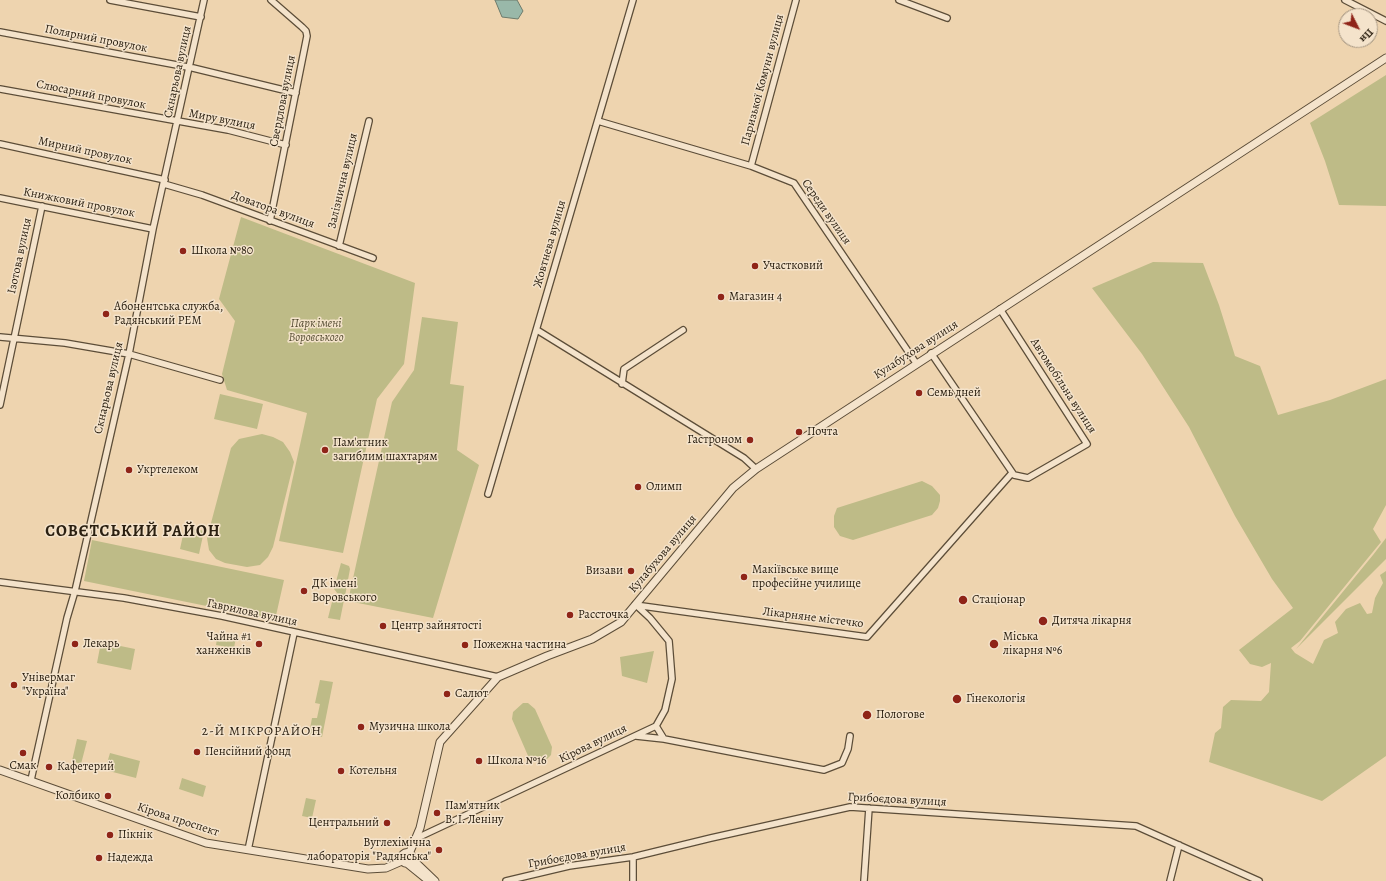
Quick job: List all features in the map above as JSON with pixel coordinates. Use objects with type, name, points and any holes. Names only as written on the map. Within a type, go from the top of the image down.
[{"type":"street","points":[[110,0],[201,17]]},
{"type":"street","name":"Скнарьова вулиця","points":[[31,780],[67,618],[75,591],[129,354],[153,229],[165,182],[204,0]]},
{"type":"street","name":"Свердлова вулиця","points":[[270,221],[306,36],[306,31],[271,0]]},
{"type":"street","name":"Жовтнева вулиця","points":[[488,494],[633,0]]},
{"type":"street","name":"Паризької Комуни вулиця","points":[[751,166],[796,0]]},
{"type":"street","points":[[899,0],[946,18]]},
{"type":"street","points":[[1345,0],[1386,21]]},
{"type":"street","name":"Полярний провулок","points":[[0,32],[189,67],[296,93]]},
{"type":"street","name":"Кулабухова вулиця","points":[[408,859],[420,828],[440,742],[498,678],[547,656],[592,639],[621,622],[733,488],[756,469],[931,353],[1386,58]]},
{"type":"street","name":"Слюсарний провулок","points":[[0,89],[178,122]]},
{"type":"street","name":"Залізнична вулиця","points":[[340,246],[369,121]]},
{"type":"street","name":"Середи вулиця","points":[[598,121],[751,166],[794,183],[916,363]]},
{"type":"street","name":"Миру вулиця","points":[[178,122],[228,130],[286,145]]},
{"type":"street","name":"Мирний провулок","points":[[0,144],[165,182]]},
{"type":"street","name":"Доватора вулиця","points":[[165,182],[374,258]]},
{"type":"street","name":"Книжковий провулок","points":[[0,198],[153,229]]},
{"type":"street","name":"Ізотова вулиця","points":[[0,405],[42,206]]},
{"type":"street","name":"Автомобільна вулиця","points":[[1000,308],[1087,444],[1028,478],[1014,475],[1012,473]]},
{"type":"street","points":[[536,330],[744,458],[756,469]]},
{"type":"street","points":[[622,384],[624,369],[683,330]]},
{"type":"street","points":[[0,337],[65,343],[129,354],[220,380]]},
{"type":"street","points":[[931,353],[1012,473]]},
{"type":"street","name":"Лікарняне містечко","points":[[636,605],[867,637],[1012,473]]},
{"type":"street","name":"Гаврилова вулиця","points":[[0,582],[124,598],[222,616],[498,678]]},
{"type":"street","points":[[636,605],[650,618],[670,641],[672,679],[665,710],[656,726],[664,739]]},
{"type":"street","points":[[248,850],[294,633]]},
{"type":"street","name":"Кірова вулиця","points":[[415,839],[656,726]]},
{"type":"street","points":[[635,736],[664,739],[824,770],[842,763],[848,749],[850,736]]},
{"type":"street","name":"Кірова проспект","points":[[0,770],[206,843],[368,869],[386,868],[408,859]]},
{"type":"street","name":"Грибоєдова вулиця","points":[[506,881],[569,866],[633,857],[850,807],[1136,826],[1259,881]]},
{"type":"street","points":[[864,881],[869,808]]},
{"type":"street","points":[[1170,881],[1179,845]]},
{"type":"street","points":[[633,857],[633,881]]},
{"type":"street","points":[[408,859],[429,881]]},
{"type":"street","points":[[408,859],[435,881]]},
{"type":"green space","points":[[1386,75],[1386,206],[1339,205],[1325,161],[1310,123]]},
{"type":"green space","name":"Парк імені Воровського","points":[[241,217],[415,283],[404,364],[377,399],[343,553],[279,541],[307,413],[227,390],[222,374],[235,321],[219,299]]},
{"type":"green space","points":[[1153,262],[1203,263],[1219,305],[1235,356],[1260,366],[1278,415],[1330,400],[1386,379],[1386,505],[1373,529],[1381,542],[1300,641],[1291,648],[1295,653],[1313,664],[1324,640],[1338,633],[1335,622],[1346,609],[1360,603],[1367,614],[1372,613],[1375,598],[1383,583],[1380,575],[1386,571],[1386,756],[1322,801],[1209,762],[1215,733],[1221,728],[1223,707],[1231,700],[1261,701],[1269,692],[1271,663],[1262,667],[1250,664],[1239,650],[1293,608],[1272,579],[1235,516],[1189,427],[1142,354],[1092,288]]},
{"type":"green space","points":[[422,317],[458,322],[450,384],[464,386],[457,450],[479,465],[433,618],[348,601],[392,402],[414,370]]},
{"type":"green space","points":[[220,394],[263,404],[257,429],[214,419]]},
{"type":"green space","points":[[262,434],[283,442],[290,452],[294,462],[273,547],[268,557],[260,565],[247,567],[225,563],[216,559],[209,550],[207,538],[231,448],[239,439]]},
{"type":"green space","points":[[922,481],[932,486],[940,495],[938,508],[932,515],[853,540],[840,536],[834,527],[834,516],[837,508]]},
{"type":"green space","points":[[185,526],[204,531],[199,554],[180,549]]},
{"type":"green space","points":[[1386,538],[1386,559],[1296,649],[1373,555]]},
{"type":"green space","points":[[92,540],[284,580],[275,620],[84,581]]},
{"type":"green space","points":[[341,563],[349,566],[350,569],[345,596],[338,594],[334,589]]},
{"type":"green space","points":[[333,598],[344,600],[340,620],[328,618]]},
{"type":"green space","points":[[218,633],[236,637],[234,648],[216,645]]},
{"type":"green space","points":[[101,642],[135,649],[131,670],[97,663]]},
{"type":"green space","points":[[654,651],[647,683],[622,676],[620,657]]},
{"type":"green space","points":[[320,680],[333,682],[322,737],[309,734],[312,718],[317,718],[320,704],[315,703]]},
{"type":"green space","points":[[523,703],[528,703],[535,709],[552,747],[551,755],[545,761],[539,763],[529,758],[512,719],[513,712]]},
{"type":"green space","points":[[77,739],[87,741],[81,764],[72,761]]},
{"type":"green space","points":[[110,753],[140,761],[136,778],[105,770]]},
{"type":"green space","points":[[182,778],[206,786],[203,797],[179,789]]},
{"type":"green space","points":[[306,798],[316,800],[312,818],[302,816]]},
{"type":"shaded area","points":[[495,0],[517,0],[523,11],[518,19],[502,17]]},
{"type":"place","name":"Школа №80","points":[[183,251]]},
{"type":"place","name":"Участковий","points":[[755,266]]},
{"type":"place","name":"Магазин 4","points":[[721,297]]},
{"type":"place","name":"Абонентська служба, Радянський РЕМ","points":[[106,314]]},
{"type":"place","name":"Семь дней","points":[[919,393]]},
{"type":"place","name":"Почта","points":[[799,432]]},
{"type":"place","name":"Гастроном","points":[[750,440]]},
{"type":"place","name":"Пам'ятник загиблим шахтарям","points":[[325,450]]},
{"type":"place","name":"Укртелеком","points":[[129,470]]},
{"type":"place","name":"Олимп","points":[[638,487]]},
{"type":"place","name":"Визави","points":[[631,571]]},
{"type":"place","name":"Макіївське вище професійне училище","points":[[744,577]]},
{"type":"place","name":"ДК імені Воровського","points":[[304,591]]},
{"type":"place","name":"Стаціонар","points":[[963,600]]},
{"type":"place","name":"Рассточка","points":[[570,615]]},
{"type":"place","name":"Дитяча лікарня","points":[[1043,621]]},
{"type":"place","name":"Центр зайнятості","points":[[383,626]]},
{"type":"place","name":"Лекарь","points":[[75,644]]},
{"type":"place","name":"Чайна #1 ханженків","points":[[259,644]]},
{"type":"place","name":"Міська лікарня №6","points":[[994,644]]},
{"type":"place","name":"Пожежна частина","points":[[465,645]]},
{"type":"place","name":"Універмаг \"Україна\"","points":[[14,685]]},
{"type":"place","name":"Салют","points":[[447,694]]},
{"type":"place","name":"Гінекологія","points":[[957,699]]},
{"type":"place","name":"Пологове","points":[[867,715]]},
{"type":"place","name":"Музична школа","points":[[361,727]]},
{"type":"place","name":"Пенсійний фонд","points":[[197,752]]},
{"type":"place","name":"Смак","points":[[23,753]]},
{"type":"place","name":"Школа №16","points":[[479,761]]},
{"type":"place","name":"Кафетерий","points":[[49,767]]},
{"type":"place","name":"Котельня","points":[[341,771]]},
{"type":"place","name":"Колбико","points":[[108,796]]},
{"type":"place","name":"Пам'ятник В. І. Леніну","points":[[437,813]]},
{"type":"place","name":"Центральний","points":[[387,823]]},
{"type":"place","name":"Пікнік","points":[[110,835]]},
{"type":"place","name":"Вуглехімічна лабораторія \"Радянська\"","points":[[439,850]]},
{"type":"place","name":"Надежда","points":[[99,858]]},
{"type":"district","name":"СОВЄТСЬКИЙ РАЙОН","points":[[133,532]]},
{"type":"district","name":"2-Й МІКРОРАЙОН","points":[[262,732]]}]
